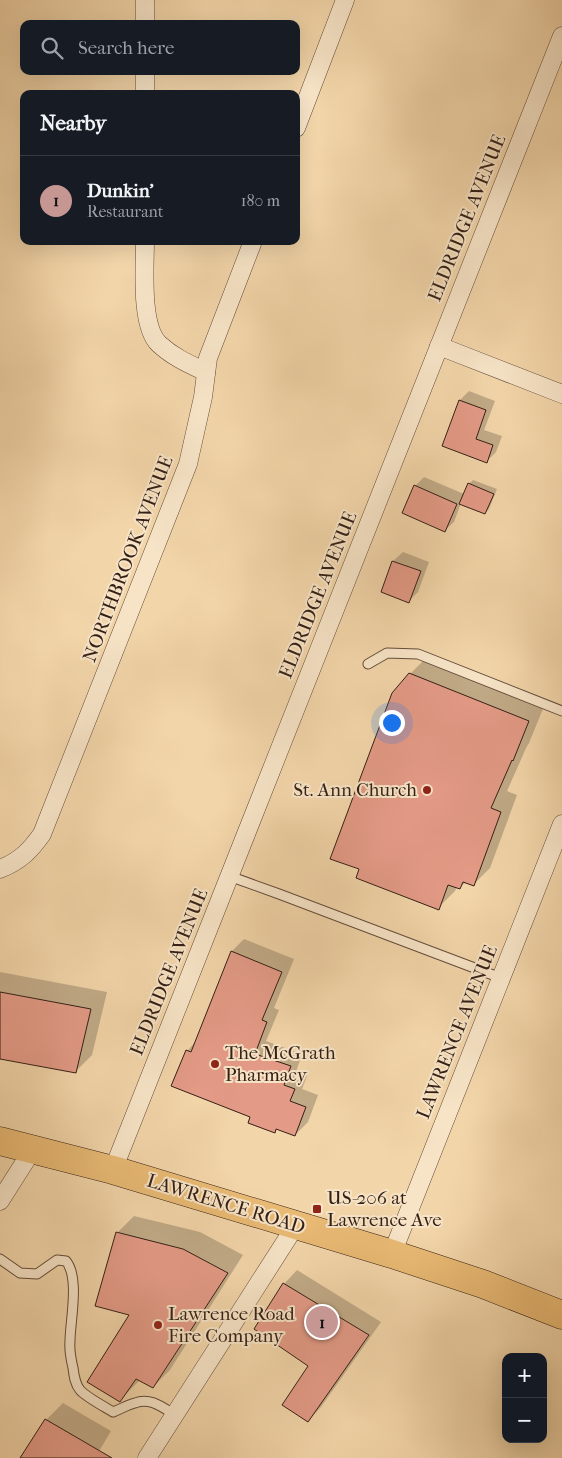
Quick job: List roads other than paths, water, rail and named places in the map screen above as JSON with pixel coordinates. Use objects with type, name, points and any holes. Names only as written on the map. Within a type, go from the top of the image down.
[{"type":"main road","name":"LAWRENCE ROAD","points":[[0,1141],[113,1170],[392,1254],[484,1284],[562,1315]]},
{"type":"street","points":[[145,0],[145,20]]},
{"type":"street","points":[[300,118],[345,0]]},
{"type":"street","name":"ELDRIDGE AVENUE","points":[[113,1170],[562,36]]},
{"type":"street","points":[[145,75],[145,90]]},
{"type":"street","points":[[145,245],[145,302],[148,323],[157,343],[175,357],[206,372]]},
{"type":"street","name":"NORTHBROOK AVENUE","points":[[0,869],[14,863],[30,850],[42,834],[188,464],[203,397],[208,358],[212,344],[251,245]]},
{"type":"street","points":[[439,346],[562,394]]},
{"type":"street","name":"LAWRENCE AVENUE","points":[[392,1254],[562,824]]},
{"type":"street","points":[[0,1201],[33,1149]]},
{"type":"street","points":[[147,1458],[296,1225]]},
{"type":"lane","points":[[368,664],[387,653],[418,654],[562,711]]},
{"type":"lane","points":[[229,876],[501,978]]},
{"type":"lane","points":[[0,1259],[20,1273],[37,1274],[57,1260],[66,1261],[70,1266],[73,1300],[70,1354],[75,1380],[80,1391],[113,1412],[136,1402],[152,1401],[175,1414]]},
{"type":"place","name":"St. Ann Church","points":[[427,790]]},
{"type":"place","name":"The McGrath Pharmacy","points":[[215,1064]]},
{"type":"place","name":"US-206 at Lawrence Ave","points":[[317,1209]]},
{"type":"place","name":"Dunkin'","points":[[322,1322]]},
{"type":"place","name":"Lawrence Road Fire Company","points":[[158,1325]]}]
